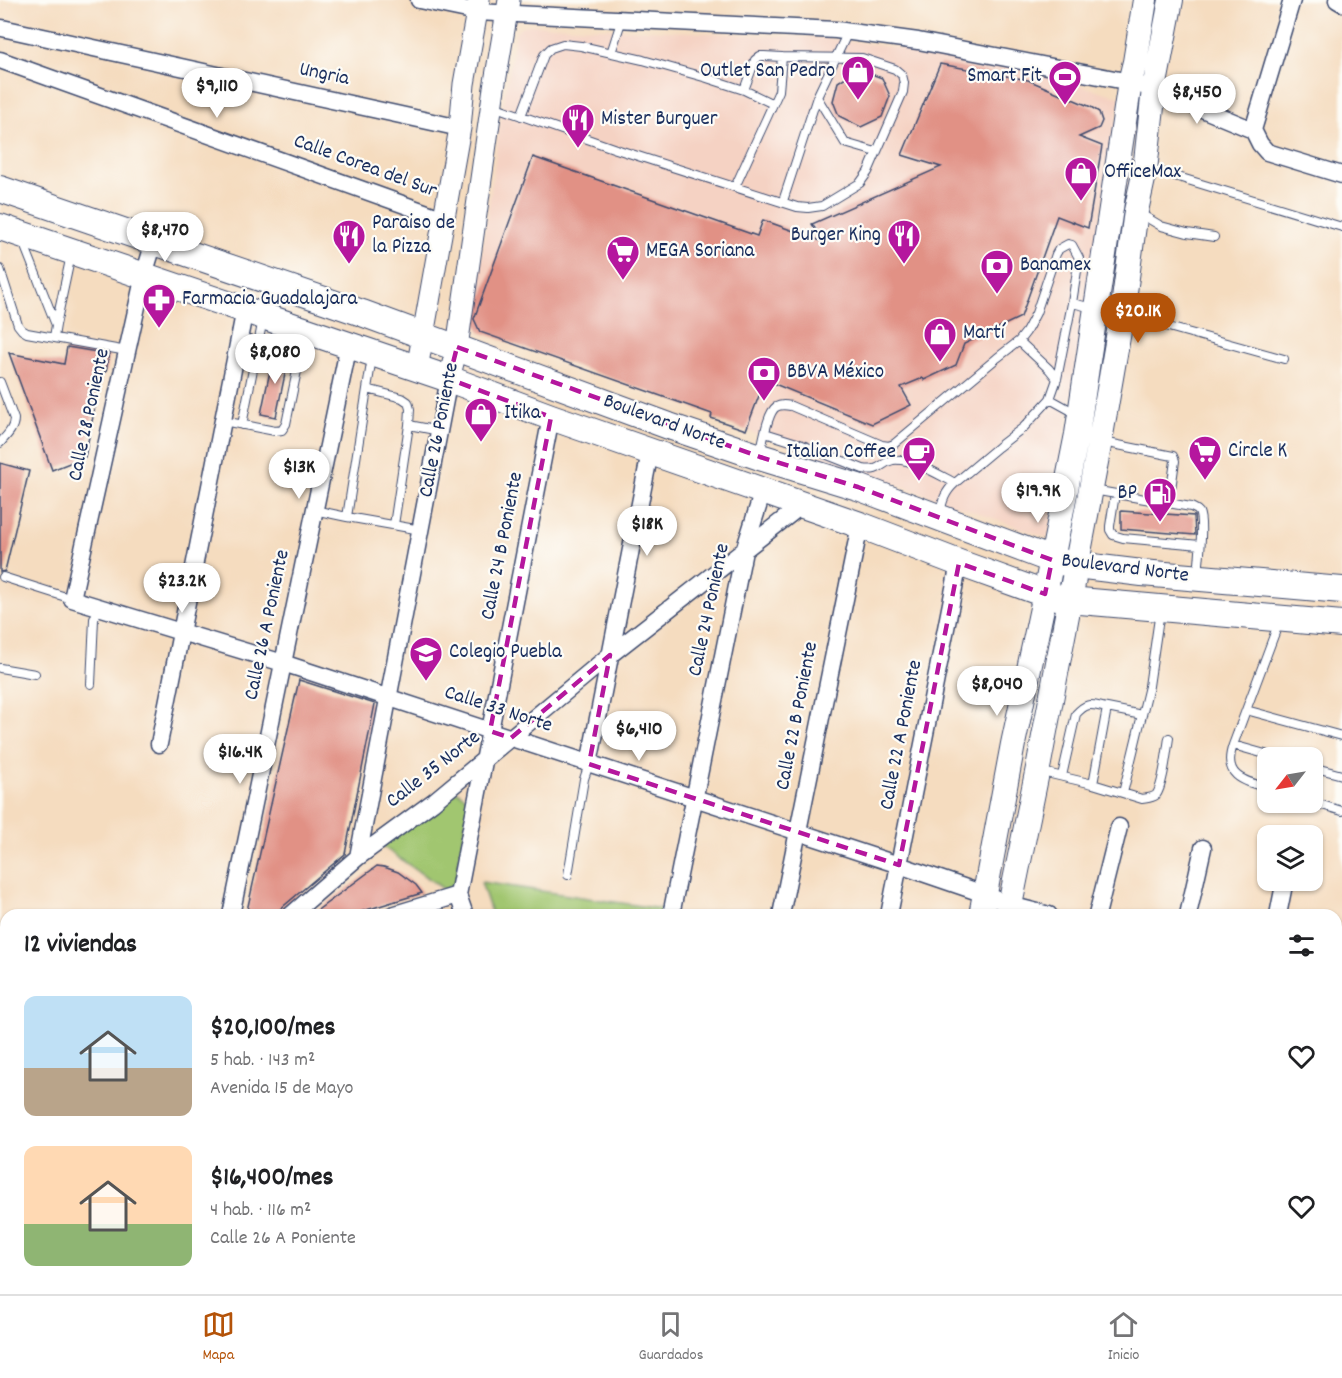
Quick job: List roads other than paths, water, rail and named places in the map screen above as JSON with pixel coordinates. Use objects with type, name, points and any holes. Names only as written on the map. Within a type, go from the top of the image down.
[{"type":"main road","points":[[1009,909],[1038,771],[1057,597],[1064,562],[1080,416],[1084,305],[1135,62],[1145,0]]},
{"type":"main road","points":[[1064,562],[1090,489],[1100,441],[1122,314],[1136,211],[1145,170],[1154,89],[1171,0]]},
{"type":"main road","name":"Boulevard Norte","points":[[0,189],[351,309],[669,426],[762,445],[858,487],[1064,562],[1198,579],[1342,590]]},
{"type":"main road","name":"Boulevard Norte","points":[[10,230],[255,312],[303,340],[348,344],[1057,597],[1342,624]]},
{"type":"main road","points":[[982,904],[1012,744],[1057,597]]},
{"type":"street","points":[[419,0],[622,20],[848,32],[918,41],[1130,82],[1154,89],[1253,130],[1267,152],[1342,176]]},
{"type":"street","points":[[1253,130],[1292,0]]},
{"type":"street","points":[[1337,0],[1342,3]]},
{"type":"street","name":"Calle 26 Poniente","points":[[417,369],[460,128],[464,84],[478,6]]},
{"type":"street","name":"Calle 26 Poniente","points":[[358,857],[457,347],[507,7]]},
{"type":"street","name":"Ungria","points":[[2,28],[460,128]]},
{"type":"street","name":"Calle Corea del Sur","points":[[0,60],[444,219]]},
{"type":"street","points":[[464,84],[493,97]]},
{"type":"street","name":"Calle 28 Poniente","points":[[72,599],[144,275],[154,242]]},
{"type":"street","points":[[159,744],[239,338],[255,312]]},
{"type":"street","name":"Calle 26 A Poniente","points":[[232,909],[348,344]]},
{"type":"street","name":"Calle 24 B Poniente","points":[[458,895],[550,417]]},
{"type":"street","points":[[589,764],[650,452]]},
{"type":"street","name":"Calle 24 Poniente","points":[[672,909],[744,551],[763,491]]},
{"type":"street","name":"Calle 35 Norte","points":[[298,909],[358,857],[433,802],[610,655],[802,505]]},
{"type":"street","name":"Calle 22 B Poniente","points":[[782,909],[860,525]]},
{"type":"street","name":"Calle 22 A Poniente","points":[[890,909],[959,563]]},
{"type":"street","name":"Calle 33 Norte","points":[[72,599],[283,663],[899,865],[982,904],[1004,909]]},
{"type":"street","points":[[1098,909],[1119,827]]},
{"type":"street","points":[[1189,909],[1203,848]]},
{"type":"street","points":[[1279,909],[1283,891]]},
{"type":"street","points":[[412,909],[458,895],[463,909]]},
{"type":"lane","points":[[611,53],[622,20]]},
{"type":"lane","points":[[783,201],[817,97],[848,32]]},
{"type":"lane","points":[[521,116],[544,55],[551,48],[563,44],[581,46],[686,71],[744,90],[773,104]]},
{"type":"lane","points":[[493,97],[521,116],[797,207],[808,208],[822,206],[860,183],[868,172],[903,92],[904,83],[902,75],[895,69],[862,58],[764,56],[755,60],[744,90]]},
{"type":"lane","points":[[735,187],[779,91],[782,57]]},
{"type":"lane","points":[[817,97],[845,143],[876,152]]},
{"type":"lane","points":[[1145,170],[1165,172],[1342,227]]},
{"type":"lane","points":[[1136,211],[1161,226],[1214,237]]},
{"type":"lane","points":[[10,230],[56,325]]},
{"type":"lane","points":[[939,518],[944,497],[955,483],[1024,427],[1050,399],[1084,305],[1078,258],[1072,245],[1068,244],[1059,249],[1056,254],[1036,313],[1019,341],[894,444],[882,445],[791,406],[777,406],[770,416],[762,445],[797,443],[863,469],[871,470],[876,470],[896,460],[918,465],[955,483]]},
{"type":"lane","points":[[54,337],[72,251]]},
{"type":"lane","points":[[0,269],[18,326],[22,330],[27,333],[127,351]]},
{"type":"lane","points":[[1084,305],[1284,359]]},
{"type":"lane","points":[[242,425],[259,342],[255,312]]},
{"type":"lane","points":[[223,421],[274,431],[282,430],[286,424],[303,340],[259,342],[239,338]]},
{"type":"lane","points":[[1019,341],[1057,379]]},
{"type":"lane","points":[[347,517],[373,353]]},
{"type":"lane","points":[[0,382],[14,419],[12,429],[0,443]]},
{"type":"lane","points":[[367,389],[402,398],[408,402],[410,410],[394,525]]},
{"type":"lane","points":[[1050,399],[1080,416]]},
{"type":"lane","points":[[409,425],[440,430]]},
{"type":"lane","points":[[1100,441],[1173,456],[1175,461],[1169,503]]},
{"type":"lane","points":[[894,444],[896,460]]},
{"type":"lane","points":[[1090,489],[1198,510],[1201,526],[1198,579]]},
{"type":"lane","points":[[1115,494],[1110,526],[1113,535],[1123,538],[1200,545]]},
{"type":"lane","points":[[314,510],[421,530]]},
{"type":"lane","points":[[3,577],[72,599]]},
{"type":"lane","points":[[91,684],[94,619],[99,607]]},
{"type":"lane","points":[[1123,793],[1149,686],[1161,608]]},
{"type":"lane","points":[[1257,785],[1236,776],[1229,762],[1230,754],[1280,618]]},
{"type":"lane","points":[[0,668],[35,674]]},
{"type":"lane","points":[[1062,776],[1076,714],[1083,706],[1091,705],[1142,715]]},
{"type":"lane","points":[[1093,783],[1107,708]]},
{"type":"lane","points":[[1246,710],[1342,736]]},
{"type":"lane","points":[[1038,771],[1093,783],[1142,799],[1150,798],[1155,796],[1161,783],[1169,738]]},
{"type":"lane","points":[[1233,745],[1257,752]]},
{"type":"lane","points":[[568,875],[584,779],[589,764]]},
{"type":"lane","points":[[1323,769],[1342,775]]},
{"type":"lane","points":[[1323,805],[1342,811]]},
{"type":"place","name":"Outlet San Pedro","points":[[858,101]]},
{"type":"place","name":"Smart Fit","points":[[1065,106]]},
{"type":"place","name":"Mister Burguer","points":[[578,149]]},
{"type":"place","name":"OfficeMax","points":[[1081,202]]},
{"type":"place","name":"Paraiso de la Pizza","points":[[349,265]]},
{"type":"place","name":"Burger King","points":[[904,265]]},
{"type":"place","name":"MEGA Soriana","points":[[623,281]]},
{"type":"place","name":"Banamex","points":[[997,295]]},
{"type":"place","name":"Farmacia Guadalajara","points":[[159,329]]},
{"type":"place","name":"Martí","points":[[940,363]]},
{"type":"place","name":"BBVA México","points":[[764,402]]},
{"type":"place","name":"Itika","points":[[481,443]]},
{"type":"place","name":"Circle K","points":[[1205,481]]},
{"type":"place","name":"Italian Coffee","points":[[919,482]]},
{"type":"place","name":"BP","points":[[1160,523]]},
{"type":"place","name":"Colegio Puebla","points":[[426,682]]}]
